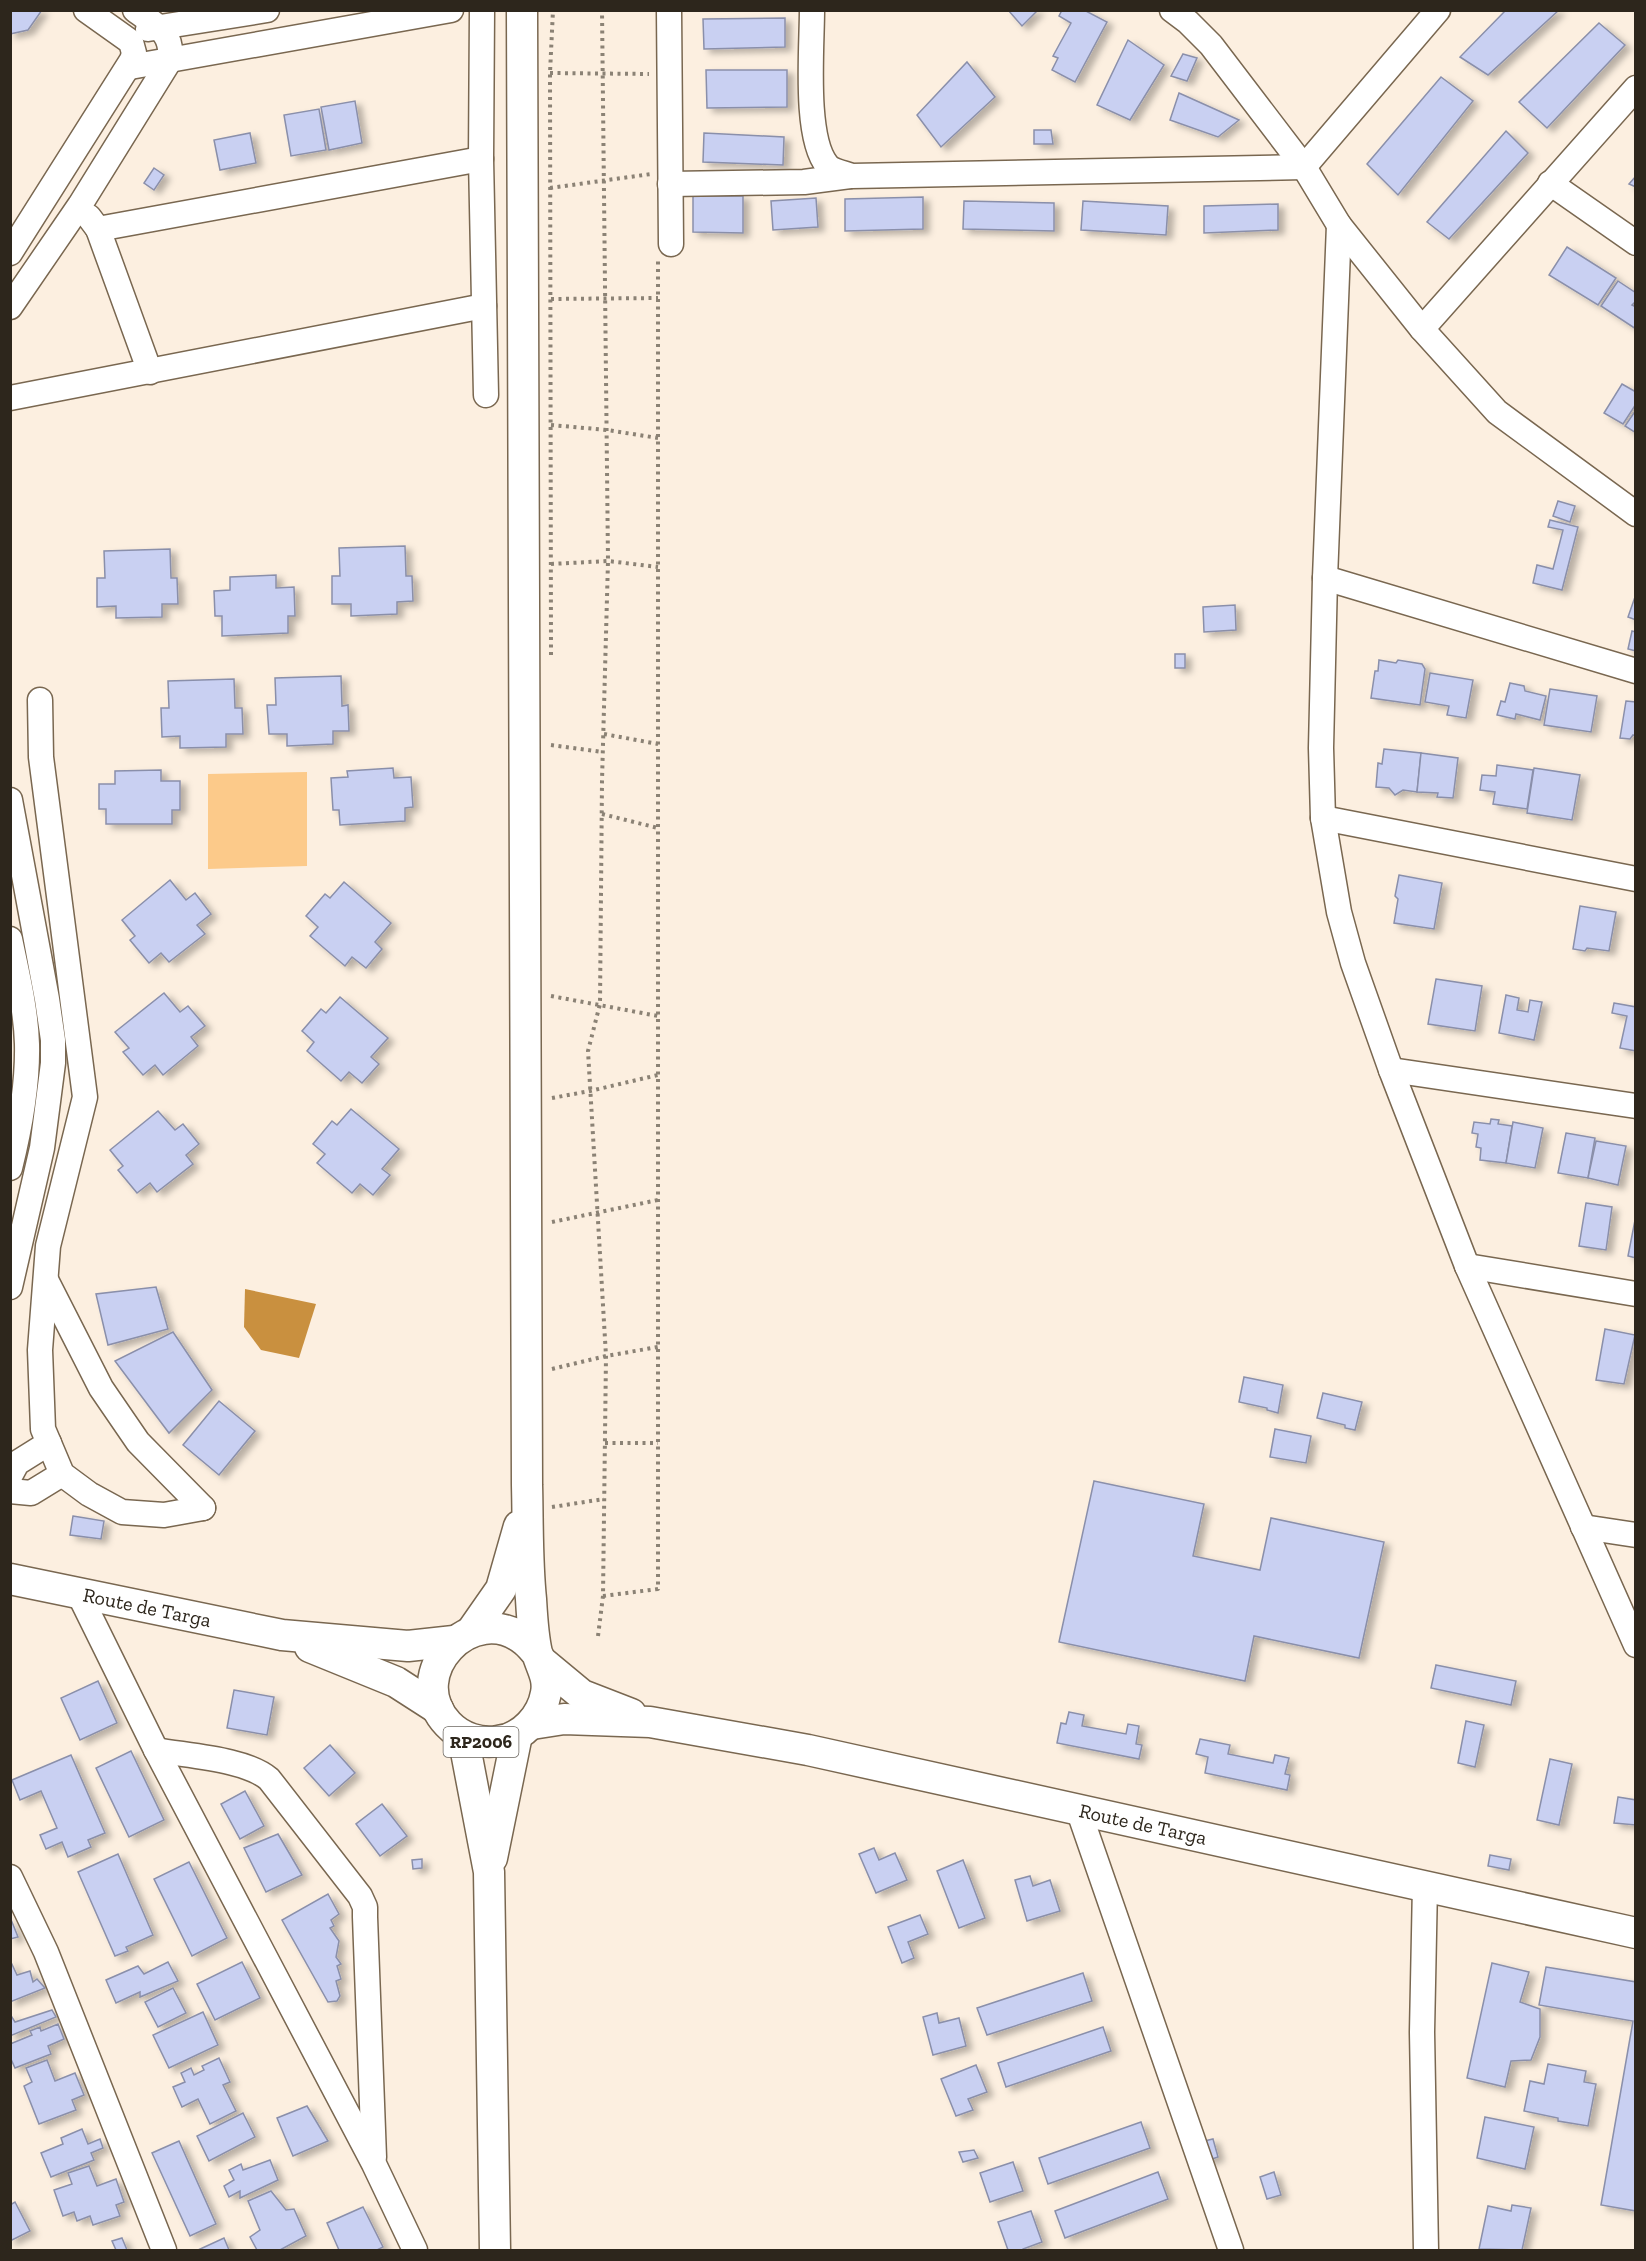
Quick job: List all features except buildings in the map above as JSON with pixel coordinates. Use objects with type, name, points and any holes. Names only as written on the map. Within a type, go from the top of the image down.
[{"type":"main road","points":[[522,10],[527,1485],[531,1597],[539,1658]]},
{"type":"main road","points":[[463,1637],[501,1589],[516,1542],[527,1485]]},
{"type":"main road","name":"Route de Targa","points":[[10,1579],[282,1635],[408,1646],[463,1637]]},
{"type":"main road","name":"RP2006","points":[[490,1629],[508,1632],[525,1641],[539,1658],[545,1672],[547,1690],[542,1708],[525,1729],[500,1741],[481,1742],[464,1736],[448,1724],[438,1709],[433,1691],[435,1673],[442,1655],[463,1637],[490,1629]]},
{"type":"main road","name":"Route de Targa","points":[[282,1635],[396,1682],[438,1709]]},
{"type":"main road","name":"Route de Targa","points":[[539,1658],[582,1695],[651,1722]]},
{"type":"main road","name":"Route de Targa","points":[[525,1729],[564,1719],[651,1722],[808,1750],[1635,1933]]},
{"type":"main road","points":[[489,1872],[525,1729]]},
{"type":"main road","points":[[464,1736],[489,1872],[495,2250]]},
{"type":"street","points":[[10,253],[130,67],[134,46],[86,10]]},
{"type":"street","points":[[10,307],[80,205],[170,60],[171,49],[167,36],[135,10]]},
{"type":"street","points":[[118,34],[267,10]]},
{"type":"street","points":[[130,67],[170,60],[337,20],[452,10]]},
{"type":"street","points":[[482,10],[481,159],[486,395]]},
{"type":"street","points":[[664,249],[669,10]]},
{"type":"street","points":[[812,10],[812,126],[818,150],[828,167],[852,176]]},
{"type":"street","points":[[1172,10],[1212,45],[1304,167],[1339,225],[1422,329],[1497,412],[1635,514]]},
{"type":"street","points":[[664,178],[804,183],[852,176],[1304,167],[1438,10]]},
{"type":"street","points":[[1422,329],[1635,88]]},
{"type":"street","points":[[98,229],[481,159]]},
{"type":"street","points":[[1550,183],[1635,243]]},
{"type":"street","points":[[80,205],[98,229],[150,372]]},
{"type":"street","points":[[1339,225],[1325,578],[1321,748],[1323,818],[1339,912],[1353,963],[1391,1070],[1467,1266],[1635,1645]]},
{"type":"street","points":[[10,398],[484,306]]},
{"type":"street","points":[[1325,578],[1635,670]]},
{"type":"street","points":[[39,700],[41,757],[85,1097],[48,1246],[45,1279],[40,1350],[43,1429],[62,1474],[88,1494],[122,1512],[164,1515],[203,1509],[138,1442],[101,1388],[45,1279]]},
{"type":"street","points":[[10,800],[47,999],[53,1040],[53,1063],[42,1148],[10,1287]]},
{"type":"street","points":[[1323,818],[1635,879]]},
{"type":"street","points":[[10,939],[23,1005],[27,1044],[23,1109],[10,1168]]},
{"type":"street","points":[[1391,1070],[1635,1107]]},
{"type":"street","points":[[1467,1266],[1635,1294]]},
{"type":"street","points":[[10,1476],[17,1463],[49,1443]]},
{"type":"street","points":[[10,1491],[31,1493],[62,1474]]},
{"type":"street","points":[[1583,1527],[1635,1535]]},
{"type":"street","points":[[78,1592],[156,1750],[374,2164],[415,2250]]},
{"type":"street","points":[[156,1750],[245,1765],[260,1771],[269,1779],[360,1896],[365,1917],[374,2164]]},
{"type":"street","points":[[1078,1809],[1231,2250]]},
{"type":"street","points":[[10,1877],[46,1952],[164,2250]]},
{"type":"street","points":[[1425,1885],[1422,2032],[1426,2250]]},
{"type":"path","points":[[598,1636],[603,1596],[606,1356],[588,1051],[600,1004],[608,561],[602,10]]},
{"type":"path","points":[[550,72],[603,75],[658,74]]},
{"type":"path","points":[[550,188],[664,178]]},
{"type":"path","points":[[603,1596],[658,1589],[658,298],[664,249]]},
{"type":"path","points":[[551,299],[658,298]]},
{"type":"path","points":[[551,425],[658,438]]},
{"type":"path","points":[[551,564],[608,561],[658,567]]},
{"type":"path","points":[[604,734],[658,744]]},
{"type":"path","points":[[551,745],[603,752]]},
{"type":"path","points":[[602,814],[658,828]]},
{"type":"path","points":[[551,996],[658,1016]]},
{"type":"path","points":[[552,1098],[658,1075]]},
{"type":"path","points":[[552,1222],[658,1200]]},
{"type":"path","points":[[552,1369],[657,1347]]},
{"type":"path","points":[[605,1443],[658,1443]]},
{"type":"path","points":[[552,1507],[604,1499]]},
{"type":"shaded area","points":[[307,772],[307,866],[208,869],[208,774]]},
{"type":"shaded area","points":[[245,1289],[316,1304],[299,1358],[261,1350],[244,1327]]}]
